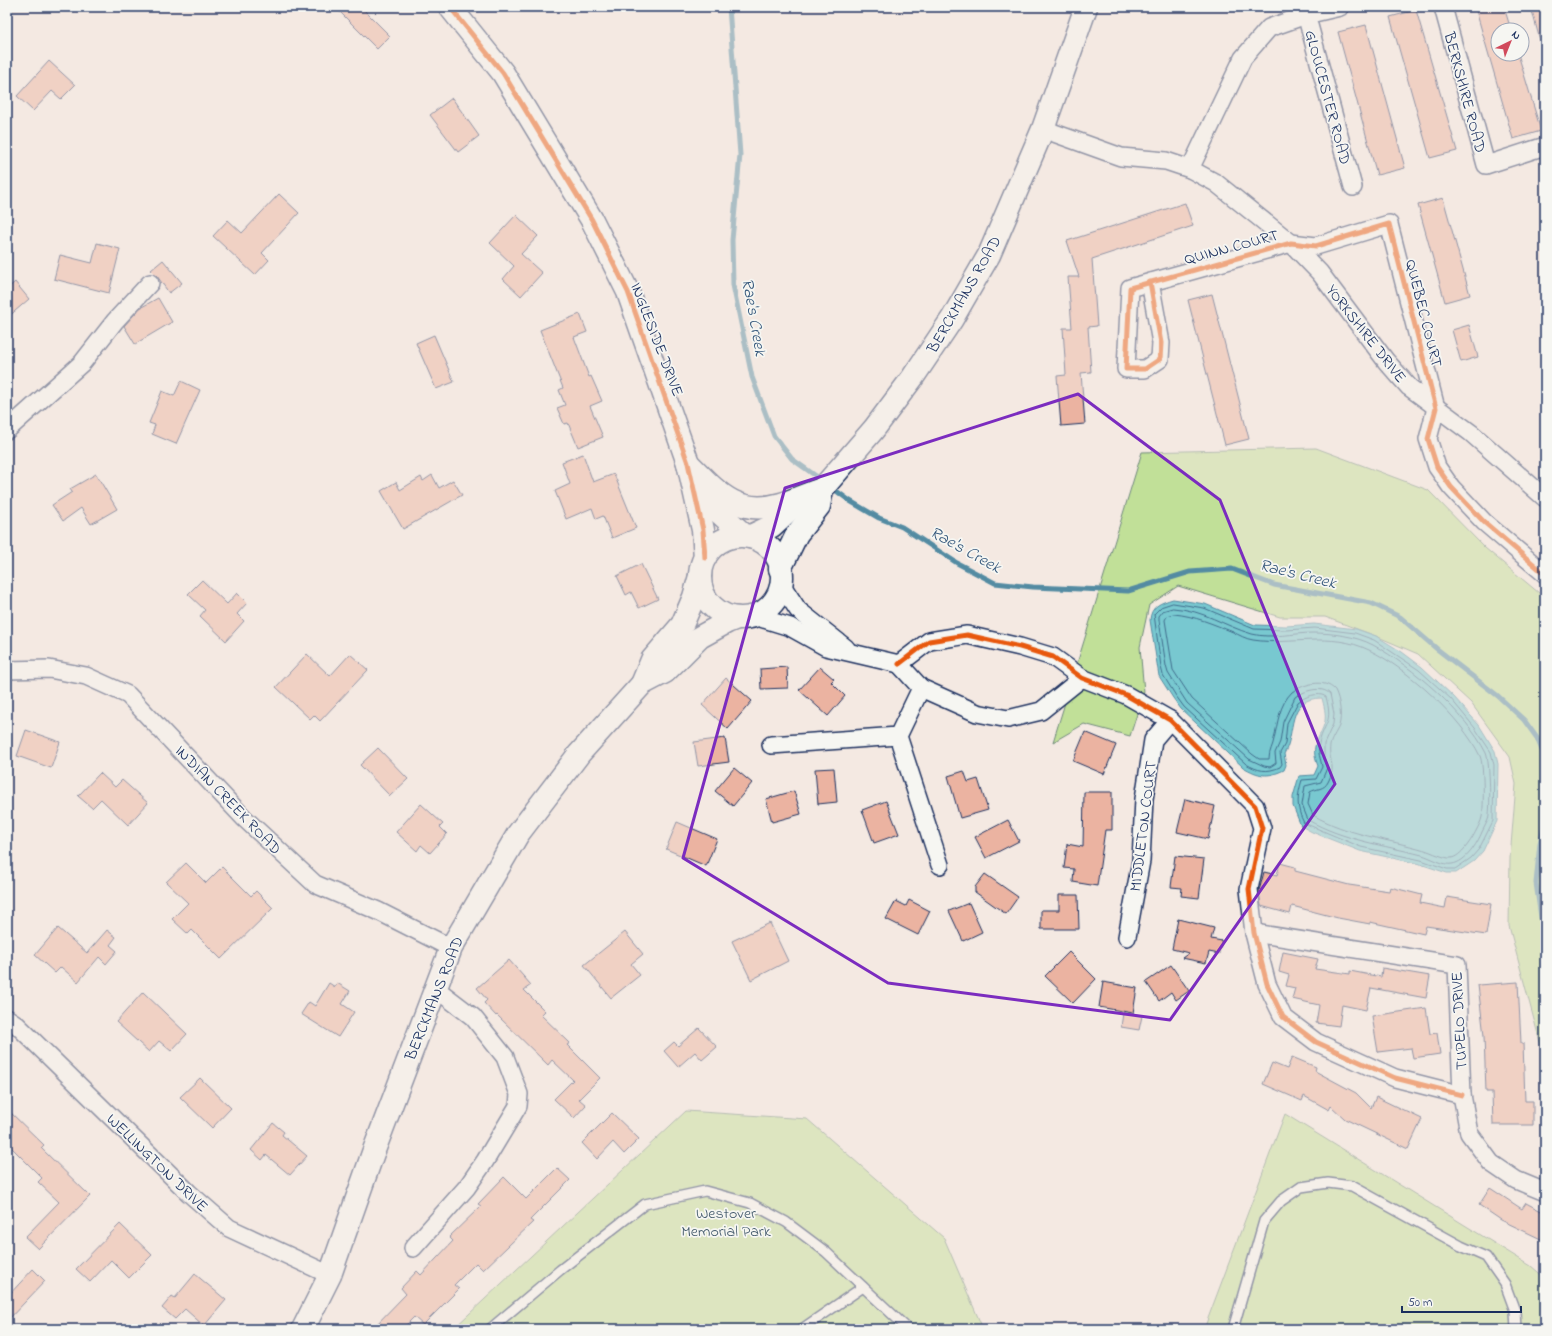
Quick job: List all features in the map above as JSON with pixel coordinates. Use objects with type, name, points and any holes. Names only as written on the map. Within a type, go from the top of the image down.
[{"type":"main road","name":"INGLESIDE DRIVE","points":[[450,7],[503,73],[592,220],[628,292],[688,463],[703,530],[702,567]]},
{"type":"main road","name":"BERCKMANS ROAD","points":[[747,537],[772,526],[814,491],[874,429],[952,319],[989,255],[1043,129],[1086,7]]},
{"type":"main road","name":"INGLESIDE DRIVE","points":[[688,463],[711,505],[747,537]]},
{"type":"main road","points":[[688,463],[715,491],[726,499],[739,505],[751,508],[767,508],[814,491]]},
{"type":"main road","name":"BERCKMANS ROAD","points":[[780,576],[798,534],[819,506],[814,491]]},
{"type":"main road","points":[[731,537],[747,537],[759,540],[770,548],[778,560],[780,576],[774,601],[765,610],[746,617],[728,616],[716,610],[707,601],[702,589],[702,567],[708,552],[718,543],[731,537]]},
{"type":"main road","name":"BERCKMANS ROAD","points":[[302,1329],[330,1275],[451,948],[518,834],[579,754],[642,684],[652,660],[682,625],[694,596],[702,567]]},
{"type":"main road","name":"BERCKMANS ROAD","points":[[642,684],[665,672],[700,637],[727,622],[746,617]]},
{"type":"street","points":[[1190,169],[1243,58],[1269,28],[1305,11],[1340,7]]},
{"type":"street","name":"BERKSHIRE ROAD","points":[[1443,7],[1486,165],[1545,146]]},
{"type":"street","name":"GLOUCESTER ROAD","points":[[1305,11],[1353,187]]},
{"type":"street","name":"YORKSHIRE DRIVE","points":[[1043,129],[1121,157],[1166,161],[1190,169],[1216,183],[1291,243],[1320,273],[1386,362],[1409,387],[1471,433],[1545,498]]},
{"type":"street","name":"QUINN COURT","points":[[1150,282],[1162,343],[1160,359],[1145,369],[1126,369],[1130,288],[1150,282],[1291,243],[1316,246],[1389,224]]},
{"type":"street","name":"QUEBEC COURT","points":[[1389,224],[1436,408]]},
{"type":"street","points":[[7,430],[82,362],[115,321],[150,283]]},
{"type":"street","points":[[1436,408],[1428,439],[1437,467],[1451,487],[1484,522],[1545,574]]},
{"type":"street","points":[[780,576],[798,610],[851,651]]},
{"type":"street","points":[[746,617],[790,627],[826,647],[851,651],[899,664],[921,688],[977,713],[1008,719],[1041,711],[1082,678]]},
{"type":"street","points":[[899,664],[929,641],[966,635],[1020,647],[1053,657],[1082,678],[1126,695],[1170,720],[1255,806],[1262,828],[1250,889],[1254,933],[1267,984],[1283,1017],[1316,1042],[1395,1078],[1462,1095]]},
{"type":"street","name":"INDIAN CREEK ROAD","points":[[7,670],[48,669],[86,676],[128,695],[244,818],[315,884],[378,911],[451,948]]},
{"type":"street","points":[[921,688],[898,736],[940,865]]},
{"type":"street","name":"MIDDLETON COURT","points":[[1127,937],[1141,861],[1144,799],[1153,740],[1170,720]]},
{"type":"street","points":[[771,746],[898,736]]},
{"type":"street","name":"TUPELO DRIVE","points":[[1254,933],[1456,965],[1462,1095],[1468,1133],[1491,1163],[1516,1180],[1545,1192]]},
{"type":"street","points":[[413,1248],[467,1187],[485,1161],[518,1106],[519,1094],[505,1057],[473,1018],[435,988]]},
{"type":"street","name":"WELLINGTON DRIVE","points":[[7,1018],[16,1024],[189,1193],[229,1228],[330,1275]]},
{"type":"lane","points":[[1233,1329],[1264,1221],[1281,1201],[1301,1187],[1328,1183],[1352,1186],[1461,1246],[1486,1256],[1505,1284],[1515,1310],[1516,1329]]},
{"type":"lane","points":[[496,1327],[560,1270],[645,1204],[705,1191],[750,1203],[786,1222],[826,1252],[908,1329]]},
{"type":"lane","points":[[802,1329],[863,1287]]},
{"type":"highlighted area","points":[[1078,394],[1220,500],[1335,784],[1170,1020],[888,983],[683,858],[785,488]]},
{"type":"green space","points":[[1316,448],[1428,490],[1485,548],[1545,598],[1545,1061],[1509,926],[1510,858],[1516,784],[1510,757],[1471,703],[1418,654],[1325,617],[1280,617],[1178,586],[1149,605],[1140,647],[1144,692],[1130,736],[1084,724],[1053,742],[1142,452]]},
{"type":"green space","name":"Westover Memorial Park","points":[[686,1111],[807,1119],[944,1238],[983,1329],[453,1329]]},
{"type":"green space","points":[[1285,1114],[1531,1266],[1545,1278],[1545,1329],[1204,1329]]},
{"type":"water","points":[[1173,599],[1205,604],[1255,625],[1286,626],[1314,624],[1356,629],[1376,636],[1402,652],[1422,667],[1454,697],[1479,725],[1495,751],[1498,764],[1497,821],[1483,851],[1474,861],[1456,873],[1447,873],[1420,864],[1360,851],[1312,832],[1301,826],[1293,806],[1293,797],[1299,776],[1314,775],[1318,766],[1315,747],[1325,721],[1325,710],[1322,698],[1310,700],[1302,704],[1297,710],[1288,745],[1284,754],[1286,765],[1284,770],[1278,773],[1263,775],[1243,767],[1181,709],[1159,676],[1150,620],[1154,608]]},
{"type":"building","points":[[335,7],[361,7],[390,36],[377,49]]},
{"type":"building","points":[[1475,7],[1504,7],[1509,22],[1490,22],[1490,59]]},
{"type":"building","points":[[1531,7],[1545,7],[1545,44],[1541,44]]},
{"type":"building","points":[[1416,10],[1457,151],[1430,158],[1390,17]]},
{"type":"building","points":[[1366,25],[1405,168],[1377,175],[1338,32]]},
{"type":"building","points":[[49,61],[75,85],[61,99],[52,91],[33,111],[17,96]]},
{"type":"building","points":[[1491,62],[1520,62],[1541,131],[1513,139]]},
{"type":"building","points":[[452,98],[479,136],[458,152],[430,115]]},
{"type":"building","points":[[279,194],[299,213],[262,253],[269,260],[255,275],[213,236],[228,220],[242,233]]},
{"type":"building","points":[[1443,198],[1470,295],[1445,302],[1418,205]]},
{"type":"building","points":[[1185,203],[1193,226],[1092,259],[1097,326],[1088,327],[1091,372],[1081,373],[1085,424],[1061,426],[1057,376],[1066,375],[1063,328],[1072,328],[1068,277],[1079,277],[1067,241]]},
{"type":"building","points":[[516,215],[538,236],[521,254],[542,273],[521,296],[503,279],[514,266],[490,243]]},
{"type":"building","points":[[97,243],[120,249],[109,293],[54,279],[60,255],[92,263]]},
{"type":"building","points":[[163,260],[182,283],[169,293],[151,270]]},
{"type":"building","points":[[15,282],[29,299],[7,318],[7,289]]},
{"type":"building","points":[[1212,294],[1249,439],[1225,445],[1188,300]]},
{"type":"building","points":[[158,298],[172,322],[135,344],[124,326],[140,308]]},
{"type":"building","points":[[580,314],[587,332],[574,337],[589,377],[591,376],[602,401],[590,406],[603,437],[578,447],[568,423],[564,424],[557,408],[565,405],[559,390],[563,388],[540,330]]},
{"type":"building","points":[[1469,325],[1478,357],[1461,362],[1452,330]]},
{"type":"building","points":[[434,335],[454,382],[436,389],[416,343]]},
{"type":"building","points":[[181,381],[200,390],[176,444],[152,434],[155,425],[149,423],[162,391],[174,396]]},
{"type":"building","points":[[583,454],[593,482],[614,474],[636,528],[612,538],[603,516],[596,519],[592,508],[566,519],[555,491],[570,484],[562,462]]},
{"type":"building","points":[[96,474],[117,509],[91,524],[81,508],[63,521],[52,505],[72,492],[70,489]]},
{"type":"building","points":[[432,475],[439,488],[453,480],[462,495],[403,529],[381,491],[396,482],[400,490],[421,477],[423,481]]},
{"type":"building","points":[[641,564],[658,599],[639,608],[631,592],[626,595],[617,576]]},
{"type":"building","points":[[202,580],[227,604],[237,593],[247,603],[237,614],[244,621],[226,641],[200,616],[205,610],[188,594]]},
{"type":"building","points":[[307,654],[330,676],[350,654],[368,670],[320,721],[314,715],[310,719],[276,687]]},
{"type":"building","points":[[787,667],[788,688],[761,689],[760,669]]},
{"type":"building","points":[[820,667],[834,679],[831,682],[845,696],[828,716],[799,690]]},
{"type":"building","points":[[726,678],[752,701],[728,729],[702,705]]},
{"type":"building","points":[[26,730],[60,742],[51,768],[17,756]]},
{"type":"building","points":[[1085,732],[1116,745],[1104,774],[1073,761]]},
{"type":"building","points":[[725,738],[729,762],[698,766],[694,742]]},
{"type":"building","points":[[378,748],[408,779],[390,796],[360,765]]},
{"type":"building","points":[[734,768],[752,783],[733,806],[715,791]]},
{"type":"building","points":[[834,768],[837,802],[818,804],[815,769]]},
{"type":"building","points":[[964,771],[968,782],[978,779],[988,810],[960,818],[948,776]]},
{"type":"building","points":[[100,773],[115,787],[122,780],[148,803],[128,825],[101,799],[92,808],[78,796]]},
{"type":"building","points":[[794,791],[801,814],[772,822],[766,799]]},
{"type":"building","points":[[1084,792],[1112,792],[1112,830],[1105,830],[1097,886],[1073,882],[1074,869],[1064,868],[1067,844],[1083,847]]},
{"type":"building","points":[[1185,799],[1215,806],[1208,839],[1177,832]]},
{"type":"building","points":[[886,801],[899,834],[874,843],[862,810]]},
{"type":"building","points":[[421,804],[443,824],[440,827],[447,834],[430,853],[421,845],[417,851],[396,832]]},
{"type":"building","points":[[1008,820],[1019,841],[986,858],[975,837]]},
{"type":"building","points":[[677,822],[717,839],[706,866],[666,849]]},
{"type":"building","points":[[1175,856],[1204,859],[1199,898],[1181,896],[1182,888],[1171,887]]},
{"type":"building","points":[[186,863],[206,883],[222,867],[251,896],[256,891],[273,908],[221,959],[192,930],[188,934],[172,919],[188,903],[166,882]]},
{"type":"building","points":[[1280,863],[1295,867],[1295,871],[1349,885],[1389,891],[1390,887],[1422,895],[1420,903],[1445,908],[1447,897],[1491,904],[1486,935],[1426,926],[1424,934],[1370,922],[1370,924],[1338,918],[1292,906],[1290,914],[1261,906],[1259,891],[1264,872],[1277,875]]},
{"type":"building","points":[[985,874],[1018,897],[1006,914],[975,892],[975,887]]},
{"type":"building","points":[[1059,895],[1078,895],[1079,929],[1041,929],[1041,910],[1059,910]]},
{"type":"building","points":[[909,900],[930,911],[918,935],[886,919],[896,901],[906,906]]},
{"type":"building","points":[[969,903],[982,932],[963,941],[949,911]]},
{"type":"building","points":[[1178,919],[1214,928],[1211,939],[1222,941],[1219,954],[1209,952],[1206,963],[1182,958],[1189,953],[1172,949]]},
{"type":"building","points":[[770,923],[788,961],[751,980],[732,941]]},
{"type":"building","points":[[58,928],[87,953],[107,930],[116,937],[110,945],[117,951],[106,964],[99,957],[78,982],[61,967],[55,973],[35,955]]},
{"type":"building","points":[[625,932],[643,954],[631,964],[640,975],[611,998],[584,965]]},
{"type":"building","points":[[1069,952],[1096,979],[1073,1003],[1045,976]]},
{"type":"building","points":[[1283,952],[1318,959],[1315,969],[1350,974],[1350,971],[1381,977],[1382,968],[1430,976],[1426,998],[1371,988],[1366,1010],[1342,1005],[1339,1026],[1316,1023],[1319,1005],[1292,999],[1295,988],[1286,986],[1289,975],[1279,972]]},
{"type":"building","points":[[509,960],[531,985],[524,990],[545,1011],[541,1015],[570,1043],[567,1045],[600,1078],[579,1099],[586,1105],[574,1118],[554,1099],[573,1080],[552,1060],[548,1065],[497,1015],[496,1016],[484,1003],[487,1000],[477,988]]},
{"type":"building","points":[[1171,965],[1189,991],[1176,1000],[1171,992],[1159,1001],[1146,982]]},
{"type":"building","points":[[1103,982],[1137,988],[1133,1013],[1099,1007]]},
{"type":"building","points":[[1518,982],[1521,1043],[1523,1043],[1525,1101],[1533,1101],[1533,1125],[1493,1125],[1492,1092],[1486,1092],[1484,1036],[1478,985]]},
{"type":"building","points":[[329,983],[335,987],[337,983],[350,991],[342,1004],[354,1012],[338,1037],[301,1014],[309,1002],[315,1006]]},
{"type":"building","points":[[143,992],[187,1034],[171,1051],[159,1041],[149,1052],[116,1022]]},
{"type":"building","points":[[1426,1008],[1430,1034],[1437,1033],[1440,1054],[1413,1058],[1411,1048],[1378,1052],[1372,1016]]},
{"type":"building","points":[[1123,1013],[1142,1016],[1139,1030],[1121,1027]]},
{"type":"building","points":[[699,1028],[717,1047],[702,1060],[695,1052],[678,1067],[664,1051],[674,1042],[678,1046]]},
{"type":"building","points":[[1292,1057],[1316,1067],[1315,1071],[1356,1093],[1371,1108],[1376,1097],[1422,1119],[1408,1149],[1345,1119],[1331,1106],[1329,1110],[1304,1096],[1302,1101],[1263,1084],[1272,1063],[1287,1069]]},
{"type":"building","points":[[200,1078],[231,1108],[212,1128],[180,1097]]},
{"type":"building","points":[[7,1109],[44,1145],[41,1148],[90,1196],[38,1249],[25,1237],[59,1202],[38,1182],[42,1178],[7,1143]]},
{"type":"building","points":[[612,1113],[639,1139],[624,1154],[613,1142],[597,1159],[582,1143]]},
{"type":"building","points":[[273,1123],[284,1132],[282,1135],[307,1156],[290,1175],[266,1155],[262,1160],[251,1150]]},
{"type":"building","points":[[557,1168],[570,1180],[530,1220],[533,1222],[483,1270],[476,1263],[454,1285],[459,1289],[423,1325],[414,1317],[402,1329],[372,1329],[406,1294],[401,1288],[417,1271],[421,1275],[453,1241],[449,1237],[481,1206],[478,1204],[504,1177],[526,1199]]},
{"type":"building","points":[[1490,1188],[1522,1209],[1526,1203],[1545,1213],[1545,1241],[1501,1220],[1479,1205]]},
{"type":"building","points":[[120,1224],[152,1255],[129,1278],[111,1260],[90,1282],[76,1269]]},
{"type":"building","points":[[33,1269],[45,1281],[7,1321],[7,1297]]},
{"type":"building","points":[[195,1274],[226,1300],[204,1326],[185,1309],[175,1319],[162,1308],[172,1296],[175,1298]]},
{"type":"waterway","name":"Rae's Creek","points":[[729,7],[740,155],[732,240],[733,285],[752,377],[774,436],[792,459],[823,481]]},
{"type":"waterway","name":"Rae's Creek","points":[[831,487],[850,501],[879,518],[902,527],[957,563],[995,583],[1033,587],[1128,591],[1190,572],[1232,569],[1274,585],[1371,603],[1400,617],[1437,649],[1498,696],[1524,720],[1537,738],[1545,757]]},
{"type":"waterway","name":"Rae's Creek","points":[[1545,822],[1540,843],[1536,883],[1545,945]]},
{"type":"cycle path","points":[[450,7],[503,73],[592,220],[628,292],[688,463],[703,530],[705,558]]},
{"type":"cycle path","points":[[1150,282],[1161,343],[1160,359],[1145,369],[1126,369],[1130,288],[1291,243],[1316,246],[1389,224],[1436,408],[1428,439],[1437,467],[1451,487],[1484,522],[1545,574]]},
{"type":"cycle path","points":[[899,664],[929,641],[967,635],[1020,647],[1053,657],[1082,678],[1126,695],[1170,720],[1255,806],[1262,828],[1249,889],[1254,933],[1267,984],[1283,1017],[1316,1042],[1395,1078],[1462,1095]]}]
